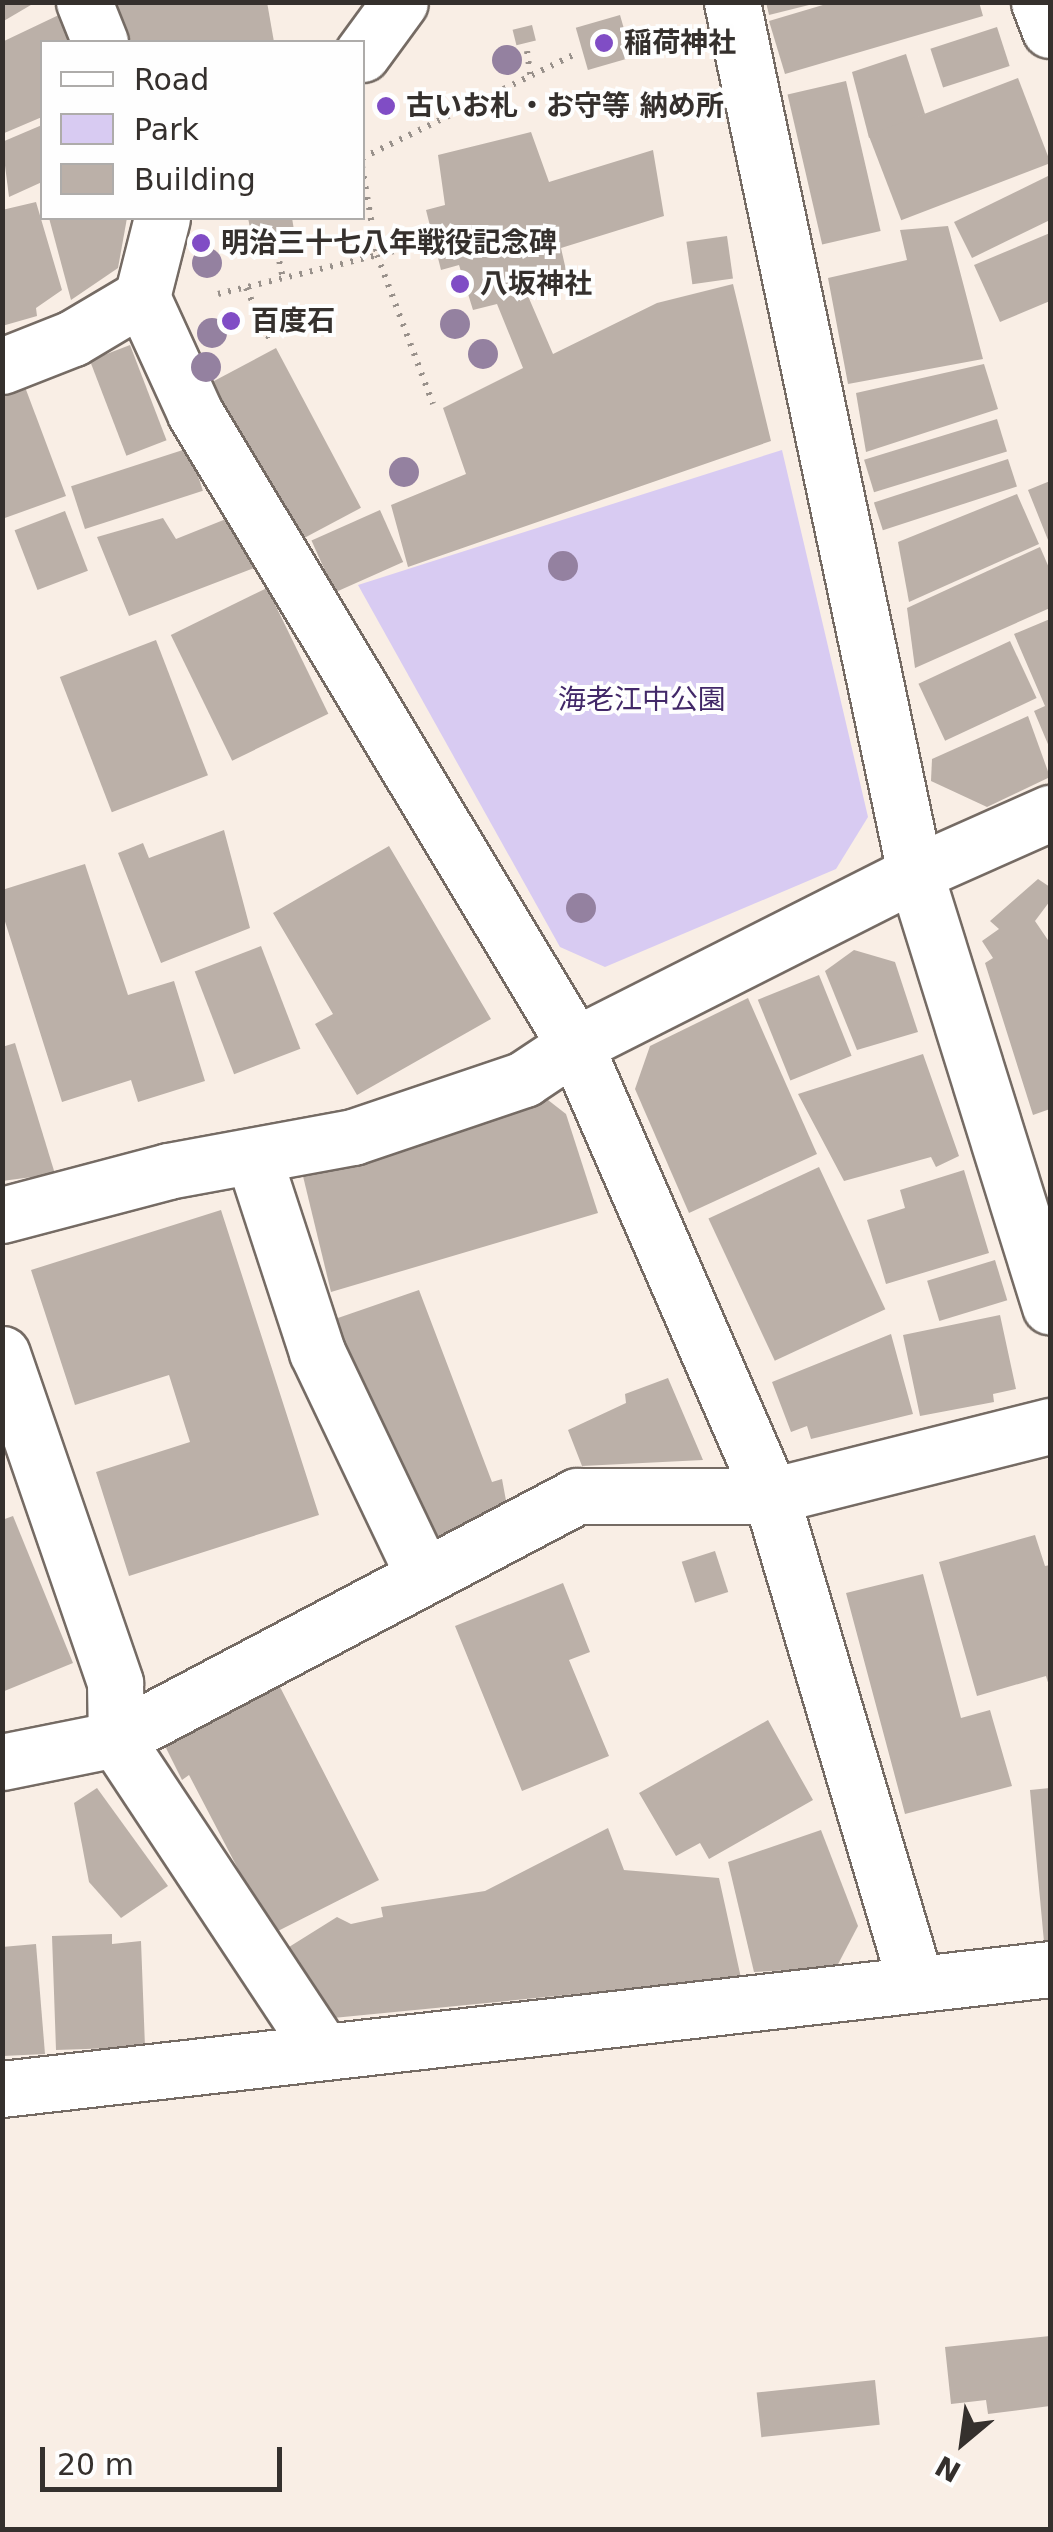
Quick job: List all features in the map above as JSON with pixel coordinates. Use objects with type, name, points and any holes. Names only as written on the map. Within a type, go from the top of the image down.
[{"type":"street","points":[[84,2],[99,40]]},
{"type":"street","points":[[365,50],[400,2]]},
{"type":"street","points":[[732,2],[914,873],[1050,1306]]},
{"type":"street","points":[[1039,2],[1050,30]]},
{"type":"street","points":[[161,220],[142,296],[194,413],[575,1045],[771,1496],[916,1984]]},
{"type":"street","points":[[2,366],[73,338],[142,296]]},
{"type":"street","points":[[2,1215],[168,1171],[353,1137],[524,1079],[575,1045],[914,873],[1050,813]]},
{"type":"street","points":[[254,1158],[317,1352],[422,1572]]},
{"type":"street","points":[[2,1354],[115,1683],[116,1738],[322,2050]]},
{"type":"street","points":[[2,1762],[116,1738],[422,1572],[577,1496],[771,1496],[1050,1426]]},
{"type":"street","points":[[2,2090],[322,2050],[1050,1969]]},
{"type":"path","points":[[527,51],[531,78]]},
{"type":"path","points":[[365,157],[531,78],[576,52]]},
{"type":"path","points":[[366,199],[377,255],[432,404]]},
{"type":"path","points":[[274,241],[283,278]]},
{"type":"path","points":[[212,295],[420,244]]},
{"type":"path","points":[[246,288],[271,342]]},
{"type":"green space","name":"海老江中公園","points":[[782,450],[868,817],[836,869],[605,967],[560,947],[358,585]]},
{"type":"building","points":[[2,2],[36,2],[2,22]]},
{"type":"building","points":[[110,2],[267,2],[274,40],[127,40]]},
{"type":"building","points":[[766,2],[813,2],[813,4],[769,15]]},
{"type":"building","points":[[833,2],[979,2],[983,16],[785,74],[769,21]]},
{"type":"building","points":[[63,13],[73,40],[40,40],[40,118],[2,134],[2,42]]},
{"type":"building","name":"稲荷神社","points":[[620,15],[632,57],[588,70],[576,28]]},
{"type":"building","points":[[532,25],[536,41],[516,45],[513,30]]},
{"type":"building","points":[[997,27],[1010,66],[943,88],[930,49]]},
{"type":"building","points":[[906,54],[925,114],[869,138],[852,72]]},
{"type":"building","points":[[1018,78],[1050,163],[901,220],[869,135]]},
{"type":"building","points":[[846,81],[881,231],[822,245],[788,94]]},
{"type":"building","points":[[40,126],[40,183],[9,197],[2,142]]},
{"type":"building","points":[[531,132],[549,182],[653,150],[664,216],[561,248],[570,288],[528,296],[553,354],[657,303],[733,284],[771,441],[408,567],[391,505],[466,474],[443,408],[523,368],[497,304],[473,310],[459,265],[441,270],[426,210],[445,205],[438,155]]},
{"type":"building","points":[[1050,175],[1050,220],[972,258],[954,222]]},
{"type":"building","points":[[36,202],[62,290],[36,308],[37,316],[2,326],[2,210]]},
{"type":"building","points":[[50,220],[127,220],[118,268],[71,300]]},
{"type":"building","points":[[248,220],[292,220],[295,236],[253,243]]},
{"type":"building","points":[[948,226],[983,359],[848,384],[828,278],[907,260],[900,230]]},
{"type":"building","points":[[1050,233],[1050,301],[1000,322],[974,265]]},
{"type":"building","points":[[727,236],[733,279],[692,284],[686,242]]},
{"type":"building","points":[[130,345],[167,440],[126,456],[90,360]]},
{"type":"building","points":[[276,348],[361,508],[295,543],[210,383]]},
{"type":"building","points":[[984,364],[998,409],[866,452],[856,393]]},
{"type":"building","points":[[25,387],[66,496],[2,519],[2,395]]},
{"type":"building","points":[[997,419],[1007,452],[874,492],[864,460]]},
{"type":"building","points":[[189,448],[203,491],[85,529],[71,486]]},
{"type":"building","points":[[1008,459],[1017,487],[883,530],[874,503]]},
{"type":"building","points":[[1050,481],[1050,545],[1028,490]]},
{"type":"building","points":[[1017,494],[1039,544],[909,602],[898,542]]},
{"type":"building","points":[[380,510],[403,562],[335,593],[311,541]]},
{"type":"building","points":[[65,511],[88,571],[38,590],[15,530]]},
{"type":"building","points":[[163,518],[176,539],[226,519],[259,566],[129,616],[97,537]]},
{"type":"building","points":[[1040,547],[1050,570],[1050,608],[915,668],[907,608]]},
{"type":"building","points":[[267,588],[328,714],[232,761],[171,635]]},
{"type":"building","points":[[1050,619],[1050,749],[1034,711],[1045,706],[1014,634]]},
{"type":"building","points":[[156,640],[208,775],[112,812],[60,677]]},
{"type":"building","points":[[1010,641],[1037,698],[945,741],[918,684]]},
{"type":"building","points":[[1028,716],[1050,777],[987,807],[931,781],[932,759]]},
{"type":"building","points":[[224,830],[250,928],[161,963],[118,853],[143,843],[149,858]]},
{"type":"building","points":[[389,846],[491,1019],[357,1095],[315,1024],[333,1014],[273,913]]},
{"type":"building","points":[[85,864],[128,995],[174,981],[205,1081],[138,1102],[131,1080],[62,1102],[2,912],[2,890]]},
{"type":"building","points":[[1038,879],[1050,887],[1050,901],[1035,921],[1050,943],[1050,1109],[1033,1115],[985,963],[993,958],[982,941],[999,929],[990,921]]},
{"type":"building","points":[[261,946],[300,1049],[234,1074],[195,971]]},
{"type":"building","points":[[854,950],[895,962],[918,1032],[857,1050],[825,971]]},
{"type":"building","points":[[819,975],[852,1056],[790,1080],[758,1000]]},
{"type":"building","points":[[748,998],[817,1154],[689,1213],[635,1089],[650,1046]]},
{"type":"building","points":[[15,1043],[55,1174],[2,1181],[2,1047]]},
{"type":"building","points":[[923,1054],[959,1156],[936,1167],[931,1157],[844,1181],[798,1094]]},
{"type":"building","points":[[539,1093],[566,1114],[598,1213],[331,1292],[302,1172]]},
{"type":"building","points":[[819,1167],[885,1309],[775,1361],[708,1219]]},
{"type":"building","points":[[964,1170],[989,1253],[886,1284],[867,1220],[905,1208],[900,1190]]},
{"type":"building","points":[[221,1210],[319,1515],[129,1576],[96,1472],[190,1442],[169,1375],[75,1405],[31,1270]]},
{"type":"building","points":[[995,1260],[1007,1300],[939,1321],[927,1281]]},
{"type":"building","points":[[419,1290],[492,1482],[502,1479],[507,1506],[431,1547],[335,1319]]},
{"type":"building","points":[[1000,1315],[1016,1389],[993,1394],[994,1402],[920,1416],[903,1335]]},
{"type":"building","points":[[891,1334],[913,1414],[811,1439],[807,1426],[791,1432],[772,1382]]},
{"type":"building","points":[[668,1378],[703,1460],[582,1466],[568,1430],[626,1403],[625,1394]]},
{"type":"building","points":[[13,1516],[73,1663],[2,1692],[2,1520]]},
{"type":"building","points":[[1035,1535],[1045,1566],[1050,1565],[1050,1689],[1046,1676],[977,1696],[939,1562]]},
{"type":"building","points":[[715,1551],[728,1592],[695,1603],[682,1562]]},
{"type":"building","points":[[923,1574],[961,1718],[990,1710],[1012,1786],[905,1814],[846,1593]]},
{"type":"building","points":[[563,1583],[590,1652],[569,1660],[609,1756],[522,1791],[455,1626]]},
{"type":"building","points":[[280,1687],[379,1880],[272,1934],[189,1775],[182,1780],[165,1746]]},
{"type":"building","points":[[768,1720],[813,1800],[709,1859],[700,1843],[676,1856],[639,1793]]},
{"type":"building","points":[[97,1788],[168,1886],[121,1918],[89,1882],[74,1803]]},
{"type":"building","points":[[1050,1788],[1050,1941],[1044,1942],[1030,1790]]},
{"type":"building","points":[[608,1828],[624,1870],[719,1878],[741,1978],[333,2018],[289,1947],[337,1917],[351,1924],[383,1917],[381,1907],[485,1891]]},
{"type":"building","points":[[821,1830],[858,1926],[836,1968],[754,1972],[728,1862]]},
{"type":"building","points":[[112,1934],[112,1944],[141,1941],[145,2047],[56,2050],[52,1936]]},
{"type":"building","points":[[36,1944],[45,2054],[3,2056],[2,1947]]},
{"type":"building","points":[[1050,2336],[1050,2406],[988,2414],[986,2400],[951,2404],[945,2347]]},
{"type":"building","points":[[875,2380],[880,2425],[761,2437],[757,2392]]},
{"type":"place","name":"稲荷神社","points":[[604,43]]},
{"type":"place","name":"古いお札・お守等 納め所","points":[[386,106]]},
{"type":"place","name":"明治三十七八年戦役記念碑","points":[[201,243]]},
{"type":"place","name":"八坂神社","points":[[460,284]]},
{"type":"place","name":"百度石","points":[[231,321]]}]
